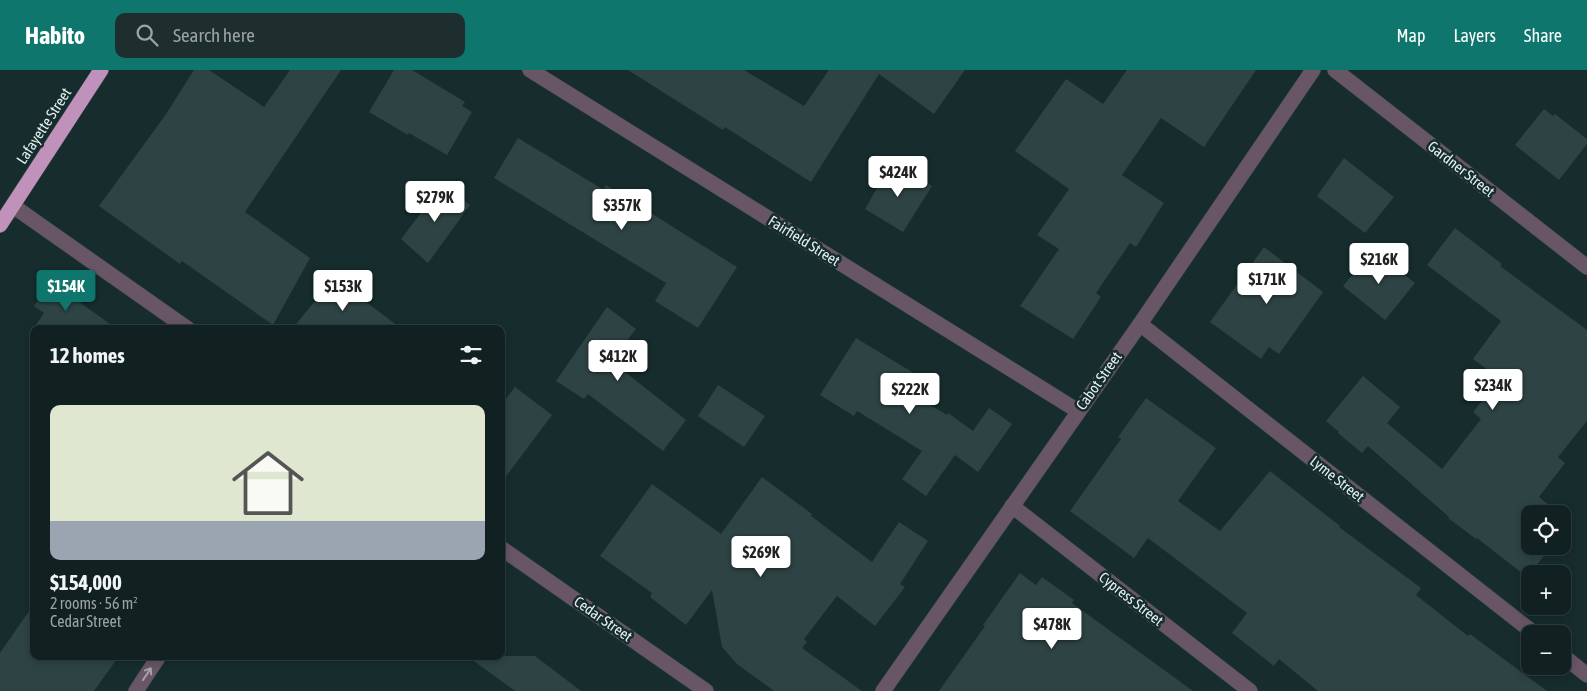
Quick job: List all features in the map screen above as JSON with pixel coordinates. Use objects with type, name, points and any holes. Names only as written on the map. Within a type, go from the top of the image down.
[{"type":"highway","name":"Lafayette Street","points":[[0,225],[101,70]]},
{"type":"street","name":"Fairfield Street","points":[[530,70],[1078,411]]},
{"type":"street","name":"Cabot Street","points":[[883,691],[1140,324],[1313,70]]},
{"type":"street","name":"Gardner Street","points":[[1335,70],[1587,267]]},
{"type":"street","points":[[13,206],[182,325]]},
{"type":"street","name":"Lyme Street","points":[[1140,324],[1524,625]]},
{"type":"street","name":"Cypress Street","points":[[1012,506],[1250,691]]},
{"type":"street","name":"Cedar Street","points":[[505,551],[706,691]]},
{"type":"street","points":[[136,691],[156,660]]},
{"type":"street","points":[[1571,662],[1587,675]]},
{"type":"building","points":[[194,70],[209,70],[264,107],[290,70],[341,70],[245,212],[310,258],[273,325],[182,261],[180,264],[99,206],[164,117]]},
{"type":"building","points":[[394,70],[412,70],[465,102],[462,106],[472,112],[447,155],[369,112]]},
{"type":"building","points":[[628,70],[744,70],[804,106],[829,70],[965,70],[934,114],[879,74],[811,182],[725,127],[723,130]]},
{"type":"building","points":[[1127,70],[1256,70],[1204,147],[1161,118],[1122,175],[1164,203],[1136,247],[1130,243],[1096,293],[1101,297],[1073,339],[1020,306],[1059,249],[1037,235],[1069,189],[1015,151],[1066,79],[1103,104]]},
{"type":"building","points":[[1544,109],[1553,116],[1555,114],[1587,139],[1587,144],[1559,180],[1515,145]]},
{"type":"building","points":[[518,138],[604,190],[606,185],[737,267],[698,328],[655,301],[666,283],[494,178]]},
{"type":"building","points":[[1344,158],[1394,197],[1365,233],[1317,196]]},
{"type":"building","points":[[889,167],[901,174],[905,169],[932,186],[903,232],[865,209]]},
{"type":"building","points":[[443,184],[470,205],[428,263],[401,239]]},
{"type":"building","points":[[1455,228],[1502,264],[1500,266],[1587,330],[1587,421],[1558,457],[1565,463],[1539,497],[1549,505],[1521,505],[1521,555],[1545,555],[1537,565],[1521,565],[1521,572],[1448,518],[1368,446],[1362,453],[1326,421],[1363,376],[1400,407],[1387,423],[1442,469],[1481,419],[1473,412],[1500,379],[1473,359],[1501,321],[1427,265]]},
{"type":"building","points":[[1264,247],[1323,292],[1279,354],[1269,347],[1261,359],[1210,322]]},
{"type":"building","points":[[1373,250],[1415,283],[1385,320],[1343,286]]},
{"type":"building","points":[[334,278],[397,325],[295,325]]},
{"type":"building","points":[[51,282],[111,325],[36,325],[44,313],[34,306]]},
{"type":"building","points":[[607,307],[636,329],[611,361],[686,420],[663,451],[588,394],[584,399],[556,381]]},
{"type":"building","points":[[856,338],[912,372],[902,388],[947,415],[948,413],[973,431],[989,408],[1012,424],[978,472],[955,455],[926,496],[902,479],[922,451],[857,411],[854,416],[820,395]]},
{"type":"building","points":[[718,385],[765,416],[744,447],[698,416]]},
{"type":"building","points":[[515,387],[552,415],[505,478],[505,400]]},
{"type":"building","points":[[1146,398],[1216,448],[1178,501],[1220,531],[1270,471],[1339,527],[1421,588],[1416,595],[1468,636],[1470,634],[1521,672],[1521,675],[1525,675],[1547,691],[1318,691],[1279,659],[1274,666],[1232,633],[1247,613],[1148,538],[1134,558],[1070,511],[1121,439],[1118,437]]},
{"type":"building","points":[[762,477],[872,562],[899,522],[928,541],[900,584],[905,587],[875,626],[837,596],[804,639],[807,642],[802,648],[862,691],[774,691],[737,664],[722,647],[712,590],[686,625],[650,597],[652,593],[600,556],[652,484],[721,534]]},
{"type":"building","points":[[1020,573],[1036,585],[1042,577],[1074,600],[1072,603],[1193,691],[939,691]]},
{"type":"building","points":[[30,610],[30,660],[116,660],[94,691],[0,691],[0,653]]},
{"type":"building","points":[[505,656],[535,656],[581,691],[515,691],[472,660],[505,660]]}]
